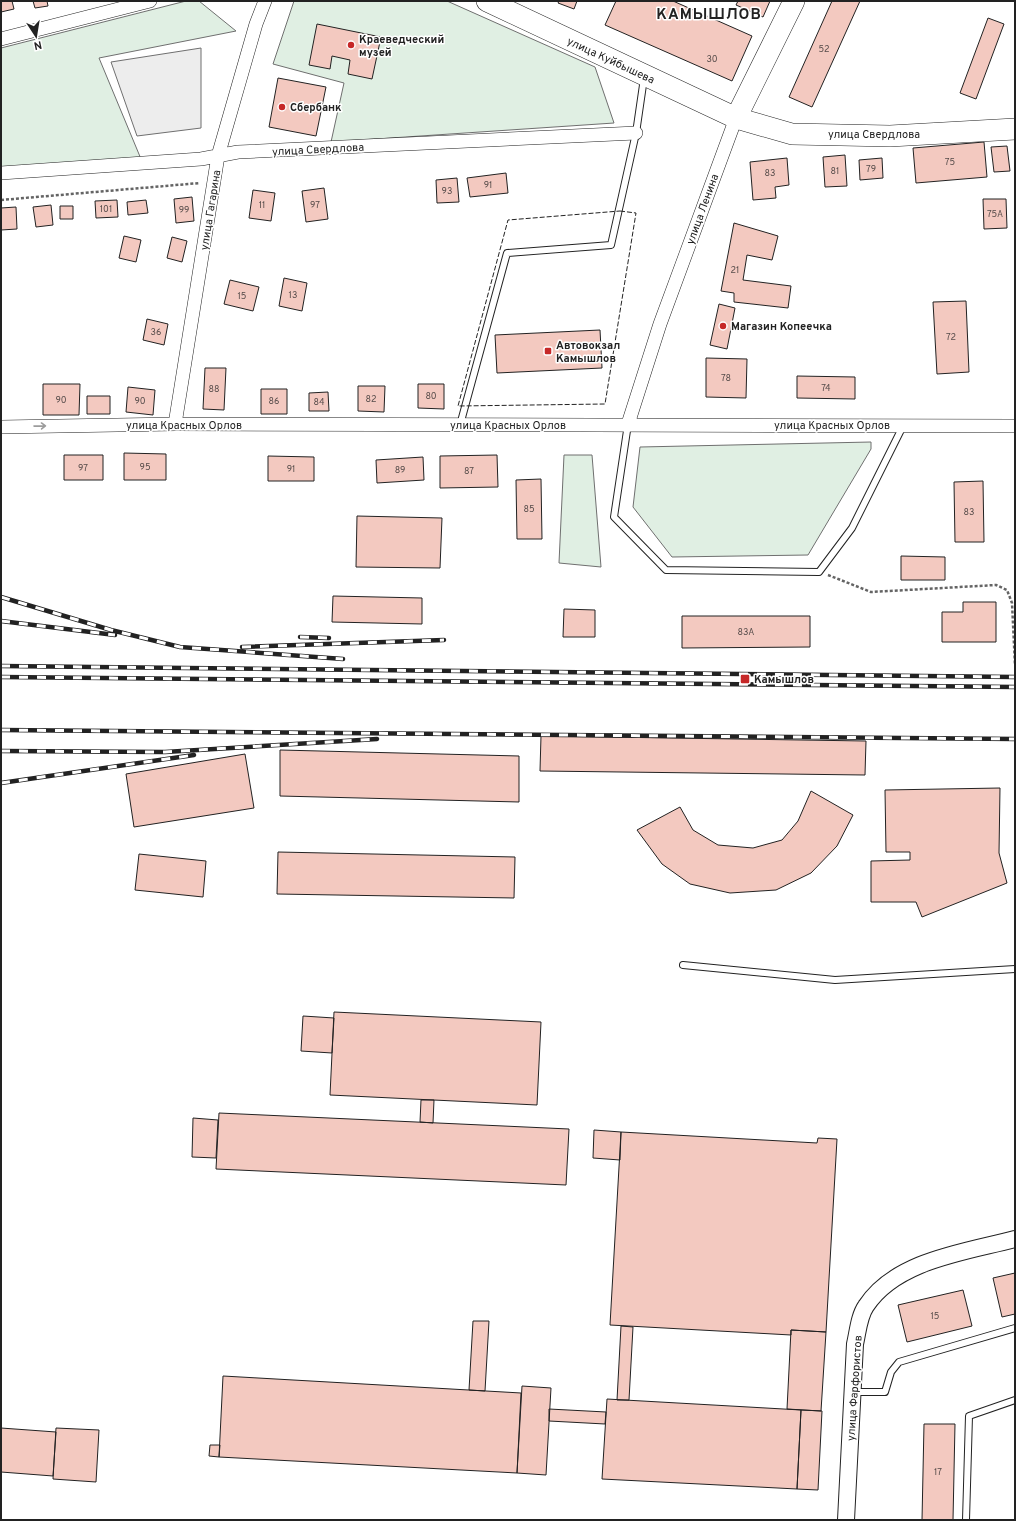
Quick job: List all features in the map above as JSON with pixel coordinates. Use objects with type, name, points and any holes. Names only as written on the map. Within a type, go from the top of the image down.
[{"type":"main road","name":"улица Куйбышева","points":[[487,1],[736,118]]},
{"type":"main road","name":"улица Ленина","points":[[736,118],[794,1]]},
{"type":"main road","name":"улица Свердлова","points":[[736,118],[792,134],[890,136],[1015,128]]},
{"type":"street","points":[[1,39],[150,1]]},
{"type":"street","name":"улица Гагарина","points":[[175,424],[218,156],[256,24],[265,1]]},
{"type":"street","name":"улица Ленина","points":[[628,424],[660,324],[736,118]]},
{"type":"street","name":"улица Свердлова","points":[[1,173],[201,159],[238,152],[636,133]]},
{"type":"street","name":"улица Красных Орлов","points":[[1,427],[175,424],[1015,426]]},
{"type":"street","name":"улица Фарфористов","points":[[846,1520],[855,1344],[859,1322],[865,1307],[881,1287],[902,1273],[939,1258],[1015,1239]]},
{"type":"lane","points":[[460,424],[507,253],[611,245],[636,133],[644,75]]},
{"type":"lane","points":[[628,424],[614,517],[666,570],[819,572],[852,528],[904,425]]},
{"type":"lane","points":[[683,965],[835,980],[1015,969]]},
{"type":"lane","points":[[852,1392],[885,1392],[891,1372],[899,1362],[1015,1328]]},
{"type":"lane","points":[[966,1520],[969,1416],[1015,1400]]},
{"type":"path","points":[[1,200],[215,182]]},
{"type":"path","points":[[819,572],[871,592],[996,585],[1007,590],[1012,603],[1015,665]]},
{"type":"green space","points":[[186,1],[199,1],[236,31],[99,58],[141,159],[1,168],[1,48]]},
{"type":"green space","points":[[294,1],[447,1],[595,67],[614,123],[331,142],[344,83],[273,64]]},
{"type":"green space","points":[[871,442],[871,449],[808,555],[672,557],[633,507],[640,447]]},
{"type":"green space","points":[[564,455],[592,455],[601,567],[559,563]]},
{"type":"shaded area","points":[[201,48],[201,128],[137,136],[111,62]]},
{"type":"building","points":[[1,1],[12,1],[14,9],[1,12]]},
{"type":"building","points":[[33,1],[47,1],[48,6],[35,8]]},
{"type":"building","points":[[559,1],[577,1],[574,9],[558,3]]},
{"type":"building","points":[[616,1],[673,1],[752,36],[732,81],[605,25]]},
{"type":"building","points":[[738,1],[770,1],[763,17],[736,5]]},
{"type":"building","points":[[832,1],[860,1],[812,107],[789,97]]},
{"type":"building","points":[[988,18],[1004,24],[976,99],[960,93]]},
{"type":"building","points":[[317,24],[381,37],[372,79],[348,74],[350,60],[332,56],[330,69],[309,65]]},
{"type":"building","points":[[278,78],[326,87],[316,136],[269,127]]},
{"type":"building","points":[[984,142],[987,177],[916,183],[913,148]]},
{"type":"building","points":[[1007,146],[1010,171],[994,172],[991,147]]},
{"type":"building","points":[[845,155],[847,186],[825,187],[823,157]]},
{"type":"building","points":[[787,158],[789,185],[775,187],[776,198],[753,200],[750,162]]},
{"type":"building","points":[[882,158],[883,178],[860,180],[859,160]]},
{"type":"building","points":[[506,173],[508,193],[470,197],[467,178]]},
{"type":"building","points":[[457,178],[459,202],[437,203],[436,180]]},
{"type":"building","points":[[324,188],[328,219],[306,222],[302,191]]},
{"type":"building","points":[[253,190],[275,193],[271,221],[249,218]]},
{"type":"building","points":[[192,197],[194,221],[176,223],[174,199]]},
{"type":"building","points":[[983,199],[1006,199],[1007,228],[984,229]]},
{"type":"building","points":[[117,200],[118,217],[96,218],[95,201]]},
{"type":"building","points":[[146,200],[148,213],[128,215],[127,202]]},
{"type":"building","points":[[51,205],[53,225],[36,227],[33,207]]},
{"type":"building","points":[[60,206],[73,206],[73,219],[60,219]]},
{"type":"building","points":[[16,207],[17,229],[1,230],[1,208]]},
{"type":"building","points":[[734,223],[778,236],[772,260],[747,255],[743,280],[791,286],[788,308],[734,302],[734,293],[721,291]]},
{"type":"building","points":[[124,236],[141,240],[136,262],[119,258]]},
{"type":"building","points":[[172,237],[187,241],[182,262],[167,258]]},
{"type":"building","points":[[284,278],[307,283],[302,311],[279,306]]},
{"type":"building","points":[[230,280],[259,287],[253,311],[224,304]]},
{"type":"building","points":[[966,301],[969,372],[937,374],[933,302]]},
{"type":"building","name":"Магазин Копеечка","points":[[719,304],[735,308],[727,349],[710,345]]},
{"type":"building","points":[[147,319],[168,324],[164,345],[143,340]]},
{"type":"building","name":"Автовокзал Камышлов","points":[[600,330],[602,368],[497,373],[495,335]]},
{"type":"building","points":[[706,358],[747,359],[746,398],[706,397]]},
{"type":"building","points":[[205,368],[226,368],[224,410],[203,409]]},
{"type":"building","points":[[797,376],[855,377],[855,399],[797,398]]},
{"type":"building","points":[[43,384],[80,384],[79,415],[43,415]]},
{"type":"building","points":[[418,384],[444,384],[444,409],[418,408]]},
{"type":"building","points":[[358,386],[385,386],[384,412],[358,411]]},
{"type":"building","points":[[128,387],[155,390],[153,415],[126,412]]},
{"type":"building","points":[[261,389],[287,389],[287,414],[261,414]]},
{"type":"building","points":[[328,392],[329,411],[309,411],[309,393]]},
{"type":"building","points":[[87,396],[110,396],[110,414],[87,414]]},
{"type":"building","points":[[124,453],[166,454],[166,480],[124,480]]},
{"type":"building","points":[[64,455],[103,455],[103,480],[64,480]]},
{"type":"building","points":[[497,455],[498,487],[440,488],[440,456]]},
{"type":"building","points":[[268,456],[314,457],[314,481],[268,481]]},
{"type":"building","points":[[423,457],[424,480],[377,483],[376,460]]},
{"type":"building","points":[[541,479],[542,539],[517,539],[516,480]]},
{"type":"building","points":[[983,481],[984,542],[955,542],[954,482]]},
{"type":"building","points":[[357,516],[442,518],[440,568],[356,567]]},
{"type":"building","points":[[901,556],[945,557],[945,580],[901,580]]},
{"type":"building","points":[[333,596],[422,598],[422,624],[332,622]]},
{"type":"building","points":[[963,602],[996,602],[996,642],[942,642],[942,612],[963,612]]},
{"type":"building","points":[[564,609],[595,610],[595,637],[563,637]]},
{"type":"building","name":"Камышлов","points":[[682,616],[810,616],[810,647],[682,648]]},
{"type":"building","points":[[541,736],[866,741],[865,775],[540,771]]},
{"type":"building","points":[[280,750],[519,756],[519,802],[280,796]]},
{"type":"building","points":[[245,754],[254,808],[134,827],[126,774]]},
{"type":"building","points":[[1000,788],[999,853],[1007,883],[922,917],[916,902],[871,902],[871,861],[910,860],[910,852],[886,852],[885,790]]},
{"type":"building","points":[[811,791],[853,815],[837,846],[811,873],[776,890],[730,893],[690,884],[662,864],[637,830],[680,807],[693,830],[718,845],[753,848],[782,840],[798,821]]},
{"type":"building","points":[[278,852],[515,857],[514,898],[277,894]]},
{"type":"building","points":[[139,854],[206,861],[203,897],[135,890]]},
{"type":"building","points":[[334,1012],[541,1022],[537,1105],[330,1095]]},
{"type":"building","points":[[303,1016],[334,1018],[332,1053],[301,1051]]},
{"type":"building","points":[[421,1100],[434,1100],[433,1123],[420,1122]]},
{"type":"building","points":[[219,1113],[569,1129],[566,1185],[216,1169]]},
{"type":"building","points":[[193,1118],[218,1120],[216,1158],[192,1157]]},
{"type":"building","points":[[594,1130],[621,1132],[620,1160],[593,1158]]},
{"type":"building","points":[[621,1132],[817,1143],[818,1138],[837,1139],[826,1332],[791,1330],[791,1335],[610,1325]]},
{"type":"building","points":[[1015,1273],[1015,1314],[1002,1317],[993,1278]]},
{"type":"building","points":[[963,1290],[972,1326],[907,1342],[898,1305]]},
{"type":"building","points":[[473,1321],[489,1321],[485,1391],[469,1390]]},
{"type":"building","points":[[621,1326],[633,1327],[629,1400],[617,1400]]},
{"type":"building","points":[[791,1330],[826,1332],[821,1411],[787,1409]]},
{"type":"building","points":[[223,1376],[521,1393],[517,1473],[219,1457]]},
{"type":"building","points":[[522,1386],[551,1388],[546,1475],[517,1473]]},
{"type":"building","points":[[607,1399],[801,1410],[797,1489],[602,1479]]},
{"type":"building","points":[[549,1409],[606,1412],[605,1424],[549,1421]]},
{"type":"building","points":[[801,1410],[822,1411],[818,1490],[797,1489]]},
{"type":"building","points":[[924,1424],[955,1424],[953,1520],[922,1520]]},
{"type":"building","points":[[1,1428],[56,1432],[53,1476],[1,1472]]},
{"type":"building","points":[[56,1428],[99,1430],[96,1482],[53,1479]]},
{"type":"building","points":[[210,1445],[220,1445],[219,1457],[209,1456]]},
{"type":"railway","points":[[1,597],[111,630],[180,647],[343,659]]},
{"type":"railway","points":[[1,621],[115,635]]},
{"type":"railway","points":[[300,637],[329,638]]},
{"type":"railway","points":[[242,647],[444,640]]},
{"type":"railway","points":[[1,666],[1015,677]]},
{"type":"railway","points":[[1,677],[1015,687]]},
{"type":"railway","points":[[1,730],[1015,739]]},
{"type":"railway","points":[[1,751],[165,752],[377,739]]},
{"type":"railway","points":[[1,783],[194,755]]},
{"type":"fence","points":[[620,211],[636,213],[605,404],[458,406],[508,220],[620,211]]},
{"type":"place","name":"Краеведческий музей","points":[[351,45]]},
{"type":"place","name":"Сбербанк","points":[[282,107]]},
{"type":"place","name":"Магазин Копеечка","points":[[723,326]]},
{"type":"place","name":"Автовокзал Камышлов","points":[[548,351]]},
{"type":"place","name":"Камышлов","points":[[745,679]]},
{"type":"district","name":"КАМЫШЛОВ","points":[[709,14]]}]
